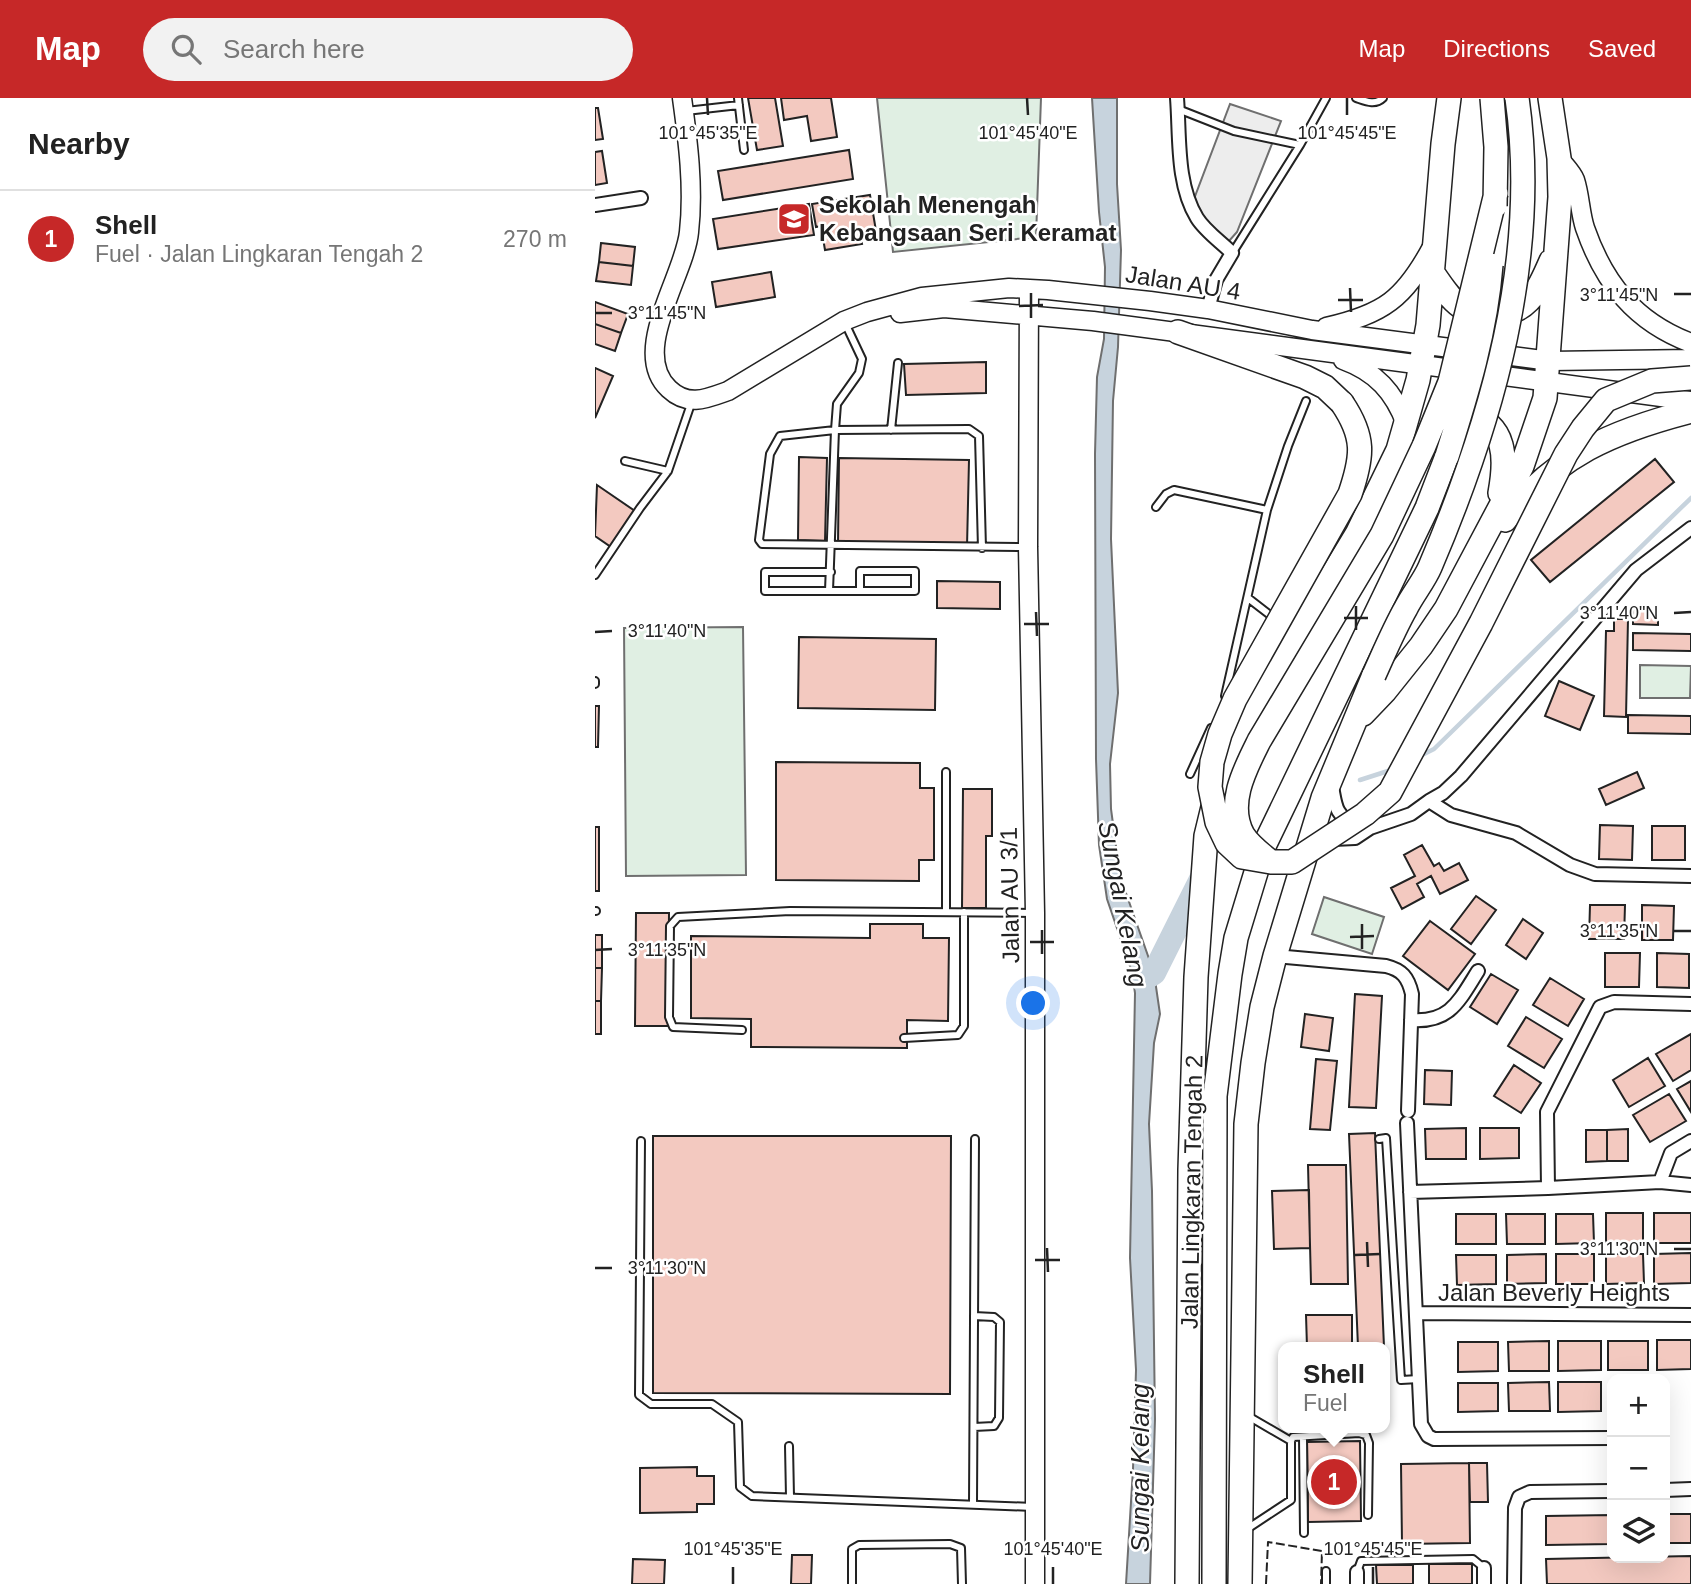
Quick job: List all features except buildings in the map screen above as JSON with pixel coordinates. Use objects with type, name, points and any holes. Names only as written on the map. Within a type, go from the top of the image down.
[{"type":"highway","points":[[1187,1584],[1190,1171],[1196,977],[1206,836],[1221,774],[1240,733],[1258,698],[1357,534],[1398,450],[1423,355],[1449,98]]},
{"type":"highway","name":"Jalan Lingkaran Tengah 2","points":[[1214,1584],[1215,1096],[1230,974],[1244,907],[1264,846],[1427,508],[1466,397],[1486,309],[1496,193],[1492,98]]},
{"type":"highway","points":[[1240,1584],[1246,1124],[1262,1007],[1302,864],[1324,798],[1374,675],[1406,607],[1429,570],[1474,457],[1491,402],[1516,275],[1523,194],[1517,98]]},
{"type":"highway","points":[[1356,721],[1385,691],[1446,609],[1523,466],[1545,398],[1549,372],[1559,158],[1550,98]]},
{"type":"highway","points":[[1271,862],[1243,836],[1236,810],[1237,794],[1244,770],[1382,535],[1424,446],[1450,382],[1496,193]]},
{"type":"highway","points":[[1432,272],[1465,310],[1501,315],[1517,310],[1532,299],[1556,248]]},
{"type":"highway","points":[[1178,332],[1305,377],[1325,387],[1342,403],[1353,420],[1361,446],[1359,470],[1350,494],[1235,699],[1220,734],[1213,762],[1210,787],[1217,822],[1227,843],[1242,857],[1271,862],[1292,862],[1365,814],[1390,792],[1470,644],[1566,454],[1606,400],[1651,381],[1691,378]]},
{"type":"highway","points":[[1398,450],[1430,417],[1448,411],[1476,416],[1495,431],[1504,451],[1506,462],[1497,511]]},
{"type":"highway","points":[[1476,557],[1524,497],[1561,463],[1603,440],[1691,411]]},
{"type":"main road","points":[[683,105],[690,192],[689,232],[685,256],[660,315],[656,351],[659,374],[665,385],[683,399],[692,401]]},
{"type":"main road","points":[[1559,158],[1574,179],[1584,226],[1598,261],[1617,292],[1639,314],[1691,343]]},
{"type":"main road","points":[[1312,330],[1351,321],[1393,300],[1416,276],[1434,243]]},
{"type":"main road","name":"Jalan AU 4","points":[[692,401],[728,391],[816,338],[867,312],[922,297],[981,289],[1029,289],[1150,301],[1312,330],[1423,355],[1549,372]]},
{"type":"main road","name":"Jalan AU 3/1","points":[[1029,289],[1028,547],[1035,913],[1035,1584]]},
{"type":"main road","name":"Jalan AU 4","points":[[846,325],[917,309],[944,308],[1093,321],[1321,351],[1423,355]]},
{"type":"main road","points":[[1321,351],[1350,362],[1384,383],[1399,404],[1406,424]]},
{"type":"main road","points":[[1549,372],[1691,359]]},
{"type":"main road","points":[[1549,372],[1691,401]]},
{"type":"street","points":[[1178,104],[1183,179],[1188,200],[1198,220],[1232,253],[1216,281],[1208,310]]},
{"type":"street","points":[[595,205],[641,198]]},
{"type":"street","points":[[1302,864],[1334,838],[1355,838],[1370,828],[1411,814],[1443,793],[1461,776],[1636,570],[1691,528]]},
{"type":"street","points":[[1331,781],[1338,812],[1342,818],[1370,828]]},
{"type":"street","points":[[1429,801],[1451,815],[1516,834],[1570,865],[1595,874],[1691,876]]},
{"type":"street","points":[[1275,956],[1386,966],[1399,970],[1408,979],[1412,994],[1407,1117],[1410,1192],[1421,1424],[1428,1436],[1434,1439],[1607,1438]]},
{"type":"street","points":[[1411,1020],[1428,1021],[1448,1013],[1478,971]]},
{"type":"street","points":[[1548,1188],[1547,1112],[1600,1007],[1614,1002],[1691,1004]]},
{"type":"street","points":[[1660,1182],[1671,1153],[1691,1141]]},
{"type":"street","points":[[1410,1192],[1660,1182],[1691,1185]]},
{"type":"street","name":"Jalan Beverly Heights","points":[[1416,1313],[1691,1315]]},
{"type":"street","points":[[1670,1490],[1691,1489]]},
{"type":"street","points":[[1514,1584],[1515,1508],[1519,1497],[1529,1492],[1607,1491]]},
{"type":"street","points":[[1484,1568],[1484,1584]]},
{"type":"lane","points":[[1232,253],[1300,145],[1326,98]]},
{"type":"lane","points":[[1356,98],[1370,103],[1383,98]]},
{"type":"lane","points":[[683,105],[738,101],[744,150]]},
{"type":"lane","points":[[1178,104],[1234,131],[1300,145]]},
{"type":"lane","points":[[829,591],[838,404],[859,373],[862,359],[846,325]]},
{"type":"lane","points":[[891,430],[898,363]]},
{"type":"lane","points":[[595,575],[667,471],[692,401]]},
{"type":"lane","points":[[1222,704],[1227,692],[1267,510],[1306,401]]},
{"type":"lane","points":[[982,548],[979,436],[969,429],[835,430],[780,436],[770,454],[759,540],[762,544],[982,548],[1028,547]]},
{"type":"lane","points":[[625,461],[667,471]]},
{"type":"lane","points":[[1156,507],[1166,494],[1174,490],[1267,510]]},
{"type":"lane","points":[[831,572],[765,572],[765,591],[829,591],[860,591],[915,591],[915,570],[859,571],[860,591]]},
{"type":"lane","points":[[1248,598],[1297,635]]},
{"type":"lane","points":[[1190,774],[1216,715]]},
{"type":"lane","points":[[946,772],[946,912]]},
{"type":"lane","points":[[742,1030],[673,1027],[669,1017],[670,926],[678,917],[790,911],[1035,913]]},
{"type":"lane","points":[[904,1038],[958,1035],[964,1026],[964,912]]},
{"type":"lane","points":[[1379,1139],[1386,1138],[1401,1380],[1419,1379]]},
{"type":"lane","points":[[974,1504],[975,1139]]},
{"type":"lane","points":[[641,1141],[639,1395],[651,1404],[712,1404],[738,1422],[740,1487],[751,1496],[1035,1507]]},
{"type":"lane","points":[[974,1316],[994,1317],[1000,1322],[999,1418],[994,1426],[974,1427]]},
{"type":"lane","points":[[1244,1413],[1291,1441]]},
{"type":"lane","points":[[1241,1534],[1291,1500],[1293,1437],[1359,1433],[1366,1435],[1369,1443],[1368,1515]]},
{"type":"lane","points":[[1303,1437],[1304,1533]]},
{"type":"lane","points":[[789,1446],[790,1497]]},
{"type":"lane","points":[[852,1584],[852,1549],[859,1545],[950,1544],[961,1548],[962,1584]]},
{"type":"lane","points":[[1357,1578],[1361,1561],[1473,1559],[1484,1568]]},
{"type":"lane","points":[[1326,1571],[1326,1584]]},
{"type":"green space","points":[[877,98],[1041,98],[1036,237],[893,252]]},
{"type":"green space","points":[[743,627],[746,875],[626,876],[624,628]]},
{"type":"green space","points":[[1640,665],[1691,666],[1690,698],[1640,698]]},
{"type":"green space","points":[[1324,897],[1384,917],[1372,954],[1312,934]]},
{"type":"shaded area","points":[[1230,104],[1281,121],[1237,232],[1229,241],[1223,239],[1205,221],[1194,199]]},
{"type":"water","name":"Sungai Kelang","points":[[1092,98],[1117,98],[1117,184],[1121,250],[1118,347],[1113,401],[1111,539],[1118,693],[1110,764],[1111,809],[1120,876],[1154,973],[1160,1014],[1154,1043],[1149,1124],[1155,1419],[1150,1584],[1126,1584],[1136,1370],[1130,1258],[1135,993],[1132,972],[1107,899],[1099,845],[1096,759],[1095,454],[1097,377],[1104,339],[1105,267]]},
{"type":"waterway","points":[[1418,757],[1434,749],[1691,498]]},
{"type":"waterway","points":[[1360,780],[1391,770]]},
{"type":"waterway","name":"Sungai Kelang","points":[[1143,980],[1154,973],[1204,873]]},
{"type":"fence","points":[[1266,1584],[1268,1542],[1322,1551],[1321,1584]]},
{"type":"place","name":"Sekolah Menengah Kebangsaan Seri Keramat","points":[[794,219]]},
{"type":"place","name":"Shell","points":[[1334,1482]]}]
